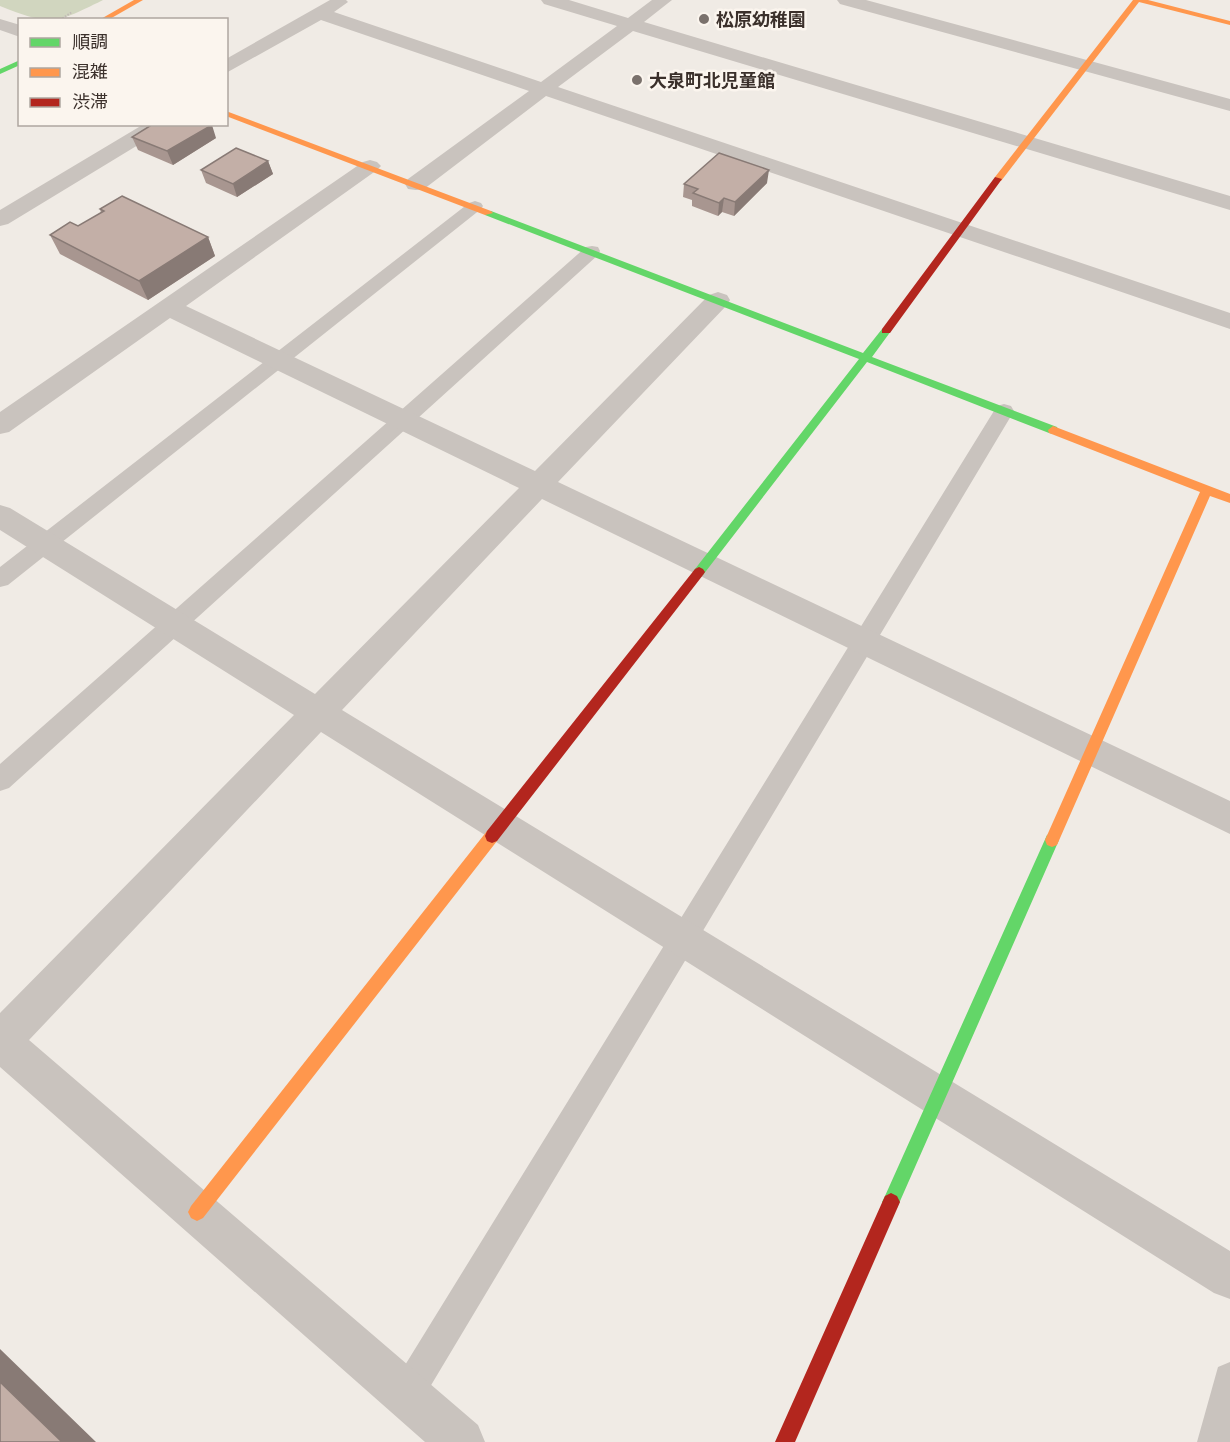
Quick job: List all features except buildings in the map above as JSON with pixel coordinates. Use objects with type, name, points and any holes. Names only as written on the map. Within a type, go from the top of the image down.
[{"type":"street","points":[[106,18],[139,0]]},
{"type":"street","points":[[228,66],[342,0]]},
{"type":"street","points":[[550,0],[1230,203]]},
{"type":"street","points":[[416,184],[663,0]]},
{"type":"street","points":[[846,0],[1230,105]]},
{"type":"street","points":[[197,1212],[867,357],[1025,142],[1138,0],[1230,23]]},
{"type":"street","points":[[319,13],[1230,321]]},
{"type":"street","points":[[0,24],[18,31]]},
{"type":"street","points":[[0,72],[18,63]]},
{"type":"street","points":[[228,114],[475,206],[1230,499]]},
{"type":"street","points":[[0,219],[156,126]]},
{"type":"street","points":[[0,425],[370,166]]},
{"type":"street","points":[[461,1442],[0,1041],[718,300]]},
{"type":"street","points":[[168,307],[1230,818]]},
{"type":"street","points":[[785,1442],[1207,490]]},
{"type":"street","points":[[0,516],[1230,1277]]},
{"type":"lane","points":[[0,579],[475,206]]},
{"type":"lane","points":[[0,780],[592,251]]},
{"type":"lane","points":[[406,1395],[1004,411]]},
{"type":"lane","points":[[1215,1442],[1230,1379]]},
{"type":"green space","points":[[0,0],[103,0],[63,18],[30,17],[0,6]]},
{"type":"traffic: fast","points":[[0,72],[18,63]]},
{"type":"traffic: fast","points":[[488,213],[1053,430]]},
{"type":"traffic: fast","points":[[699,572],[886,331]]},
{"type":"traffic: fast","points":[[891,1202],[1052,840]]},
{"type":"traffic: slow","points":[[106,18],[139,0]]},
{"type":"traffic: slow","points":[[998,179],[1137,0]]},
{"type":"traffic: slow","points":[[1139,0],[1230,23]]},
{"type":"traffic: slow","points":[[228,114],[488,213]]},
{"type":"traffic: slow","points":[[1053,430],[1230,499]]},
{"type":"traffic: slow","points":[[1052,840],[1207,490]]},
{"type":"traffic: slow","points":[[197,1212],[492,836]]},
{"type":"traffic: jam","points":[[886,331],[998,179]]},
{"type":"traffic: jam","points":[[492,836],[699,572]]},
{"type":"traffic: jam","points":[[785,1442],[891,1202]]},
{"type":"place","name":"松原幼稚園","points":[[704,19]]},
{"type":"place","name":"大泉町北児童館","points":[[637,80]]}]
